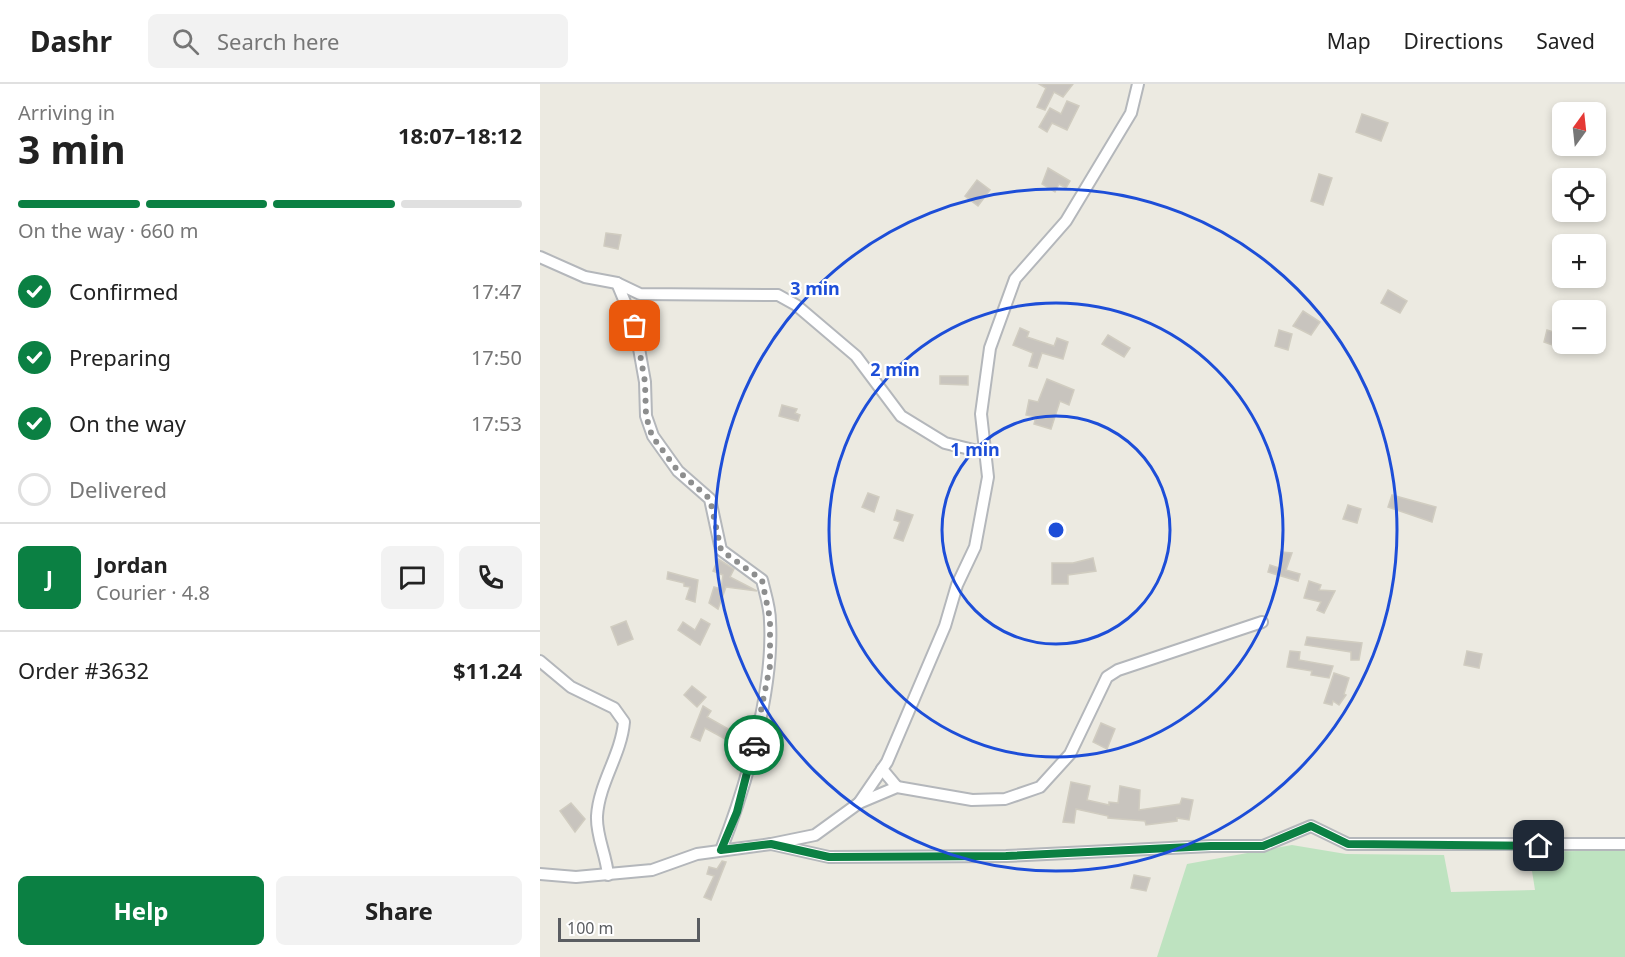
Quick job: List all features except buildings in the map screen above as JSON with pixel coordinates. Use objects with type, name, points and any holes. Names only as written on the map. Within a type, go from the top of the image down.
[{"type":"street","points":[[859,803],[882,769],[945,626],[957,585],[975,547],[988,477],[981,414],[990,348],[1015,279],[1066,221],[1131,113],[1138,84]]},
{"type":"street","points":[[540,257],[585,277],[617,282],[640,294],[778,295],[796,305],[856,356],[901,416],[945,443],[986,453]]},
{"type":"street","points":[[617,282],[635,326],[645,382],[646,416],[652,436],[678,471],[710,499],[721,550],[762,580],[770,619],[770,666],[737,812],[721,850]]},
{"type":"street","points":[[540,874],[576,877],[652,870],[696,854],[771,844],[815,835],[859,803],[897,787],[972,800],[1005,799],[1040,787],[1070,754],[1107,677],[1118,670],[1262,622]]},
{"type":"street","points":[[540,661],[571,687],[614,708],[624,722],[621,744],[597,816],[599,840],[606,856],[608,874]]},
{"type":"street","points":[[882,769],[897,787]]},
{"type":"street","points":[[771,844],[829,857],[1006,856],[1211,846],[1263,846],[1311,826],[1348,844],[1625,844]]},
{"type":"green space","points":[[1292,845],[1346,854],[1444,855],[1451,892],[1535,890],[1529,852],[1625,850],[1625,957],[1157,957],[1187,864]]},
{"type":"way so far","points":[[635,326],[645,382],[646,416],[652,436],[678,471],[710,499],[721,550],[762,580],[770,619],[770,666],[754,745]]},
{"type":"route","points":[[754,745],[737,812],[721,850],[771,844],[829,857],[1006,856],[1211,846],[1263,846],[1311,826],[1348,844],[1539,846]]}]
